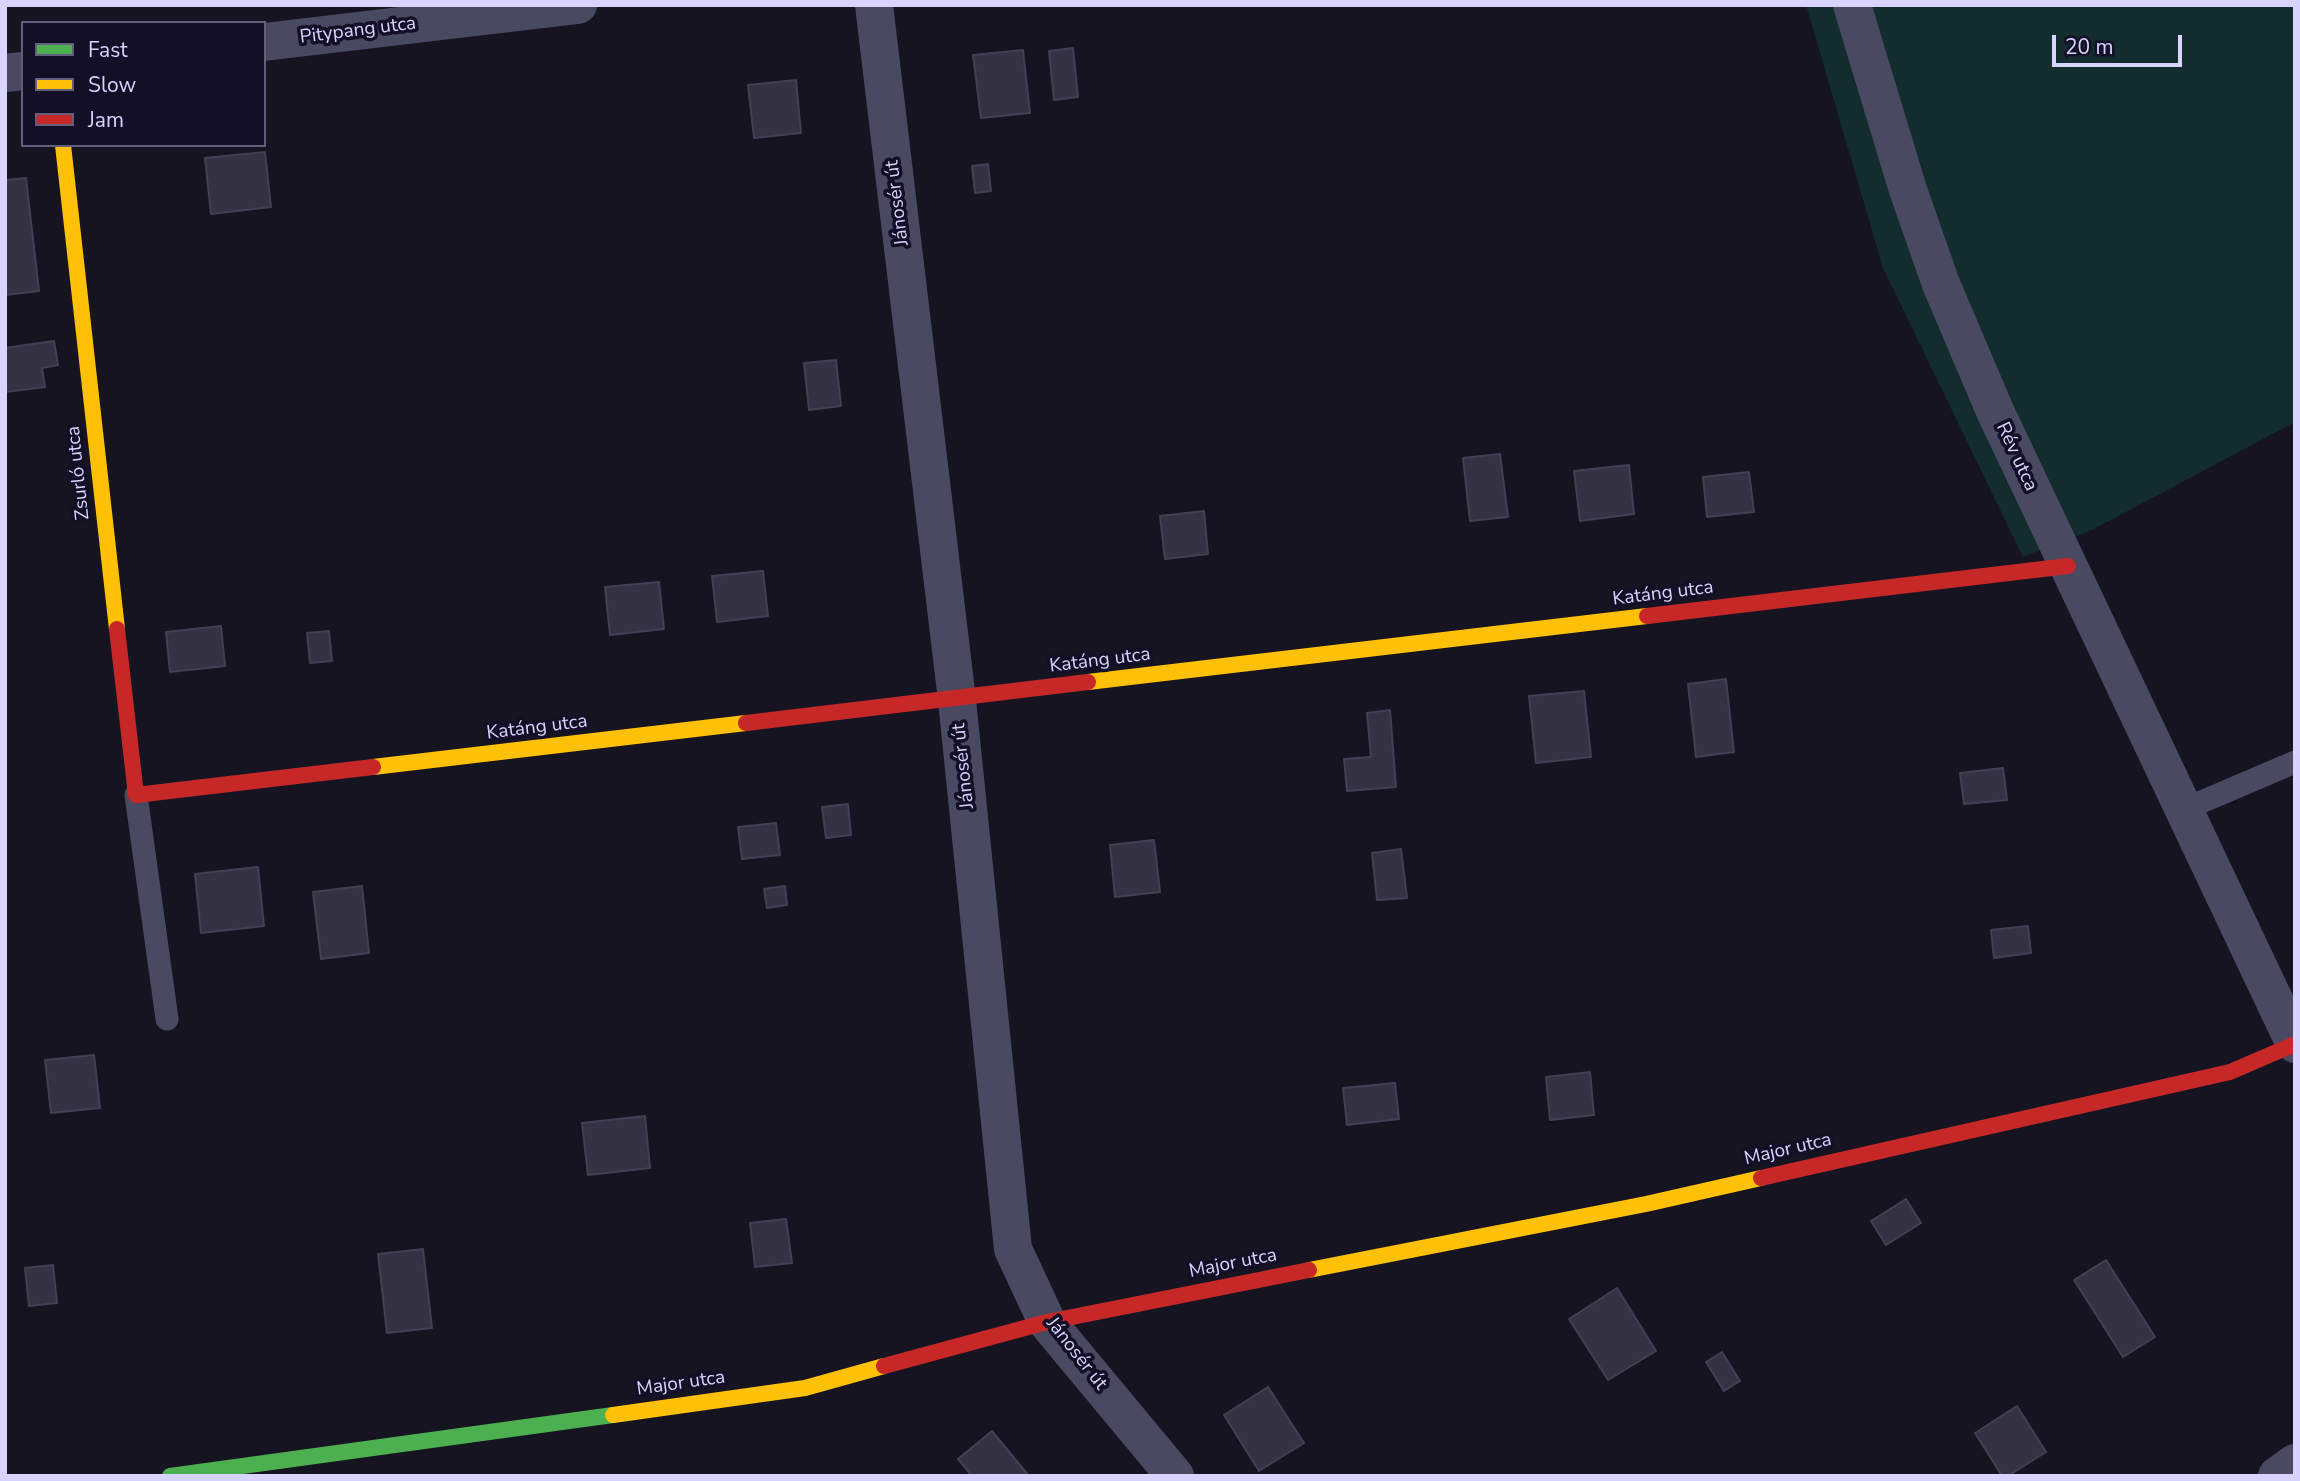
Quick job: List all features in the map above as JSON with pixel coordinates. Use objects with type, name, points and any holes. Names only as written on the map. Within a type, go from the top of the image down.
[{"type":"street","name":"Pitypang utca","points":[[266,42],[526,8],[578,5]]},
{"type":"street","name":"Jánosér út","points":[[874,5],[957,700],[1013,1249],[1047,1322],[1175,1476]]},
{"type":"street","name":"Rév utca","points":[[1852,5],[1908,190],[1941,284],[1995,411],[2295,1044]]},
{"type":"street","name":"Zsurló utca","points":[[63,147],[136,796]]},
{"type":"street","name":"Katáng utca","points":[[136,796],[2068,566]]},
{"type":"street","name":"Major utca","points":[[170,1476],[261,1470],[805,1388],[1047,1322],[1646,1204],[2230,1072],[2295,1044]]},
{"type":"street","points":[[2277,1476],[2295,1463]]},
{"type":"lane","points":[[2185,809],[2295,762]]},
{"type":"lane","points":[[136,796],[167,1019]]},
{"type":"green space","points":[[1806,5],[2295,5],[2295,422],[2092,530],[2023,557],[1883,268]]},
{"type":"building","points":[[1073,48],[1078,97],[1054,100],[1049,51]]},
{"type":"building","points":[[1023,50],[1030,113],[981,118],[973,55]]},
{"type":"building","points":[[796,80],[801,133],[754,138],[748,85]]},
{"type":"building","points":[[265,152],[271,207],[211,214],[205,158]]},
{"type":"building","points":[[988,164],[991,191],[975,193],[972,166]]},
{"type":"building","points":[[26,178],[39,291],[5,295],[5,180]]},
{"type":"building","points":[[54,341],[58,365],[42,368],[45,387],[5,392],[5,348]]},
{"type":"building","points":[[836,360],[841,406],[809,410],[804,363]]},
{"type":"building","points":[[1500,454],[1508,517],[1470,521],[1463,458]]},
{"type":"building","points":[[1629,465],[1634,514],[1580,521],[1574,471]]},
{"type":"building","points":[[1749,472],[1754,512],[1707,517],[1703,477]]},
{"type":"building","points":[[1204,511],[1208,554],[1165,559],[1160,516]]},
{"type":"building","points":[[763,571],[768,616],[717,622],[712,576]]},
{"type":"building","points":[[659,582],[664,629],[610,635],[605,587]]},
{"type":"building","points":[[221,626],[225,666],[170,672],[166,632]]},
{"type":"building","points":[[329,631],[332,661],[310,663],[307,633]]},
{"type":"building","points":[[1726,679],[1734,752],[1696,757],[1688,684]]},
{"type":"building","points":[[1584,691],[1591,757],[1536,763],[1529,696]]},
{"type":"building","points":[[1390,710],[1396,787],[1347,791],[1344,759],[1371,757],[1367,713]]},
{"type":"building","points":[[2003,768],[2007,800],[1964,804],[1960,773]]},
{"type":"building","points":[[848,804],[851,835],[826,838],[822,807]]},
{"type":"building","points":[[776,823],[780,855],[742,859],[738,827]]},
{"type":"building","points":[[1154,840],[1160,892],[1115,897],[1110,845]]},
{"type":"building","points":[[1401,849],[1407,898],[1377,900],[1372,853]]},
{"type":"building","points":[[258,867],[264,926],[201,933],[195,874]]},
{"type":"building","points":[[362,886],[369,953],[321,959],[313,892]]},
{"type":"building","points":[[785,886],[787,905],[767,908],[764,889]]},
{"type":"building","points":[[2028,926],[2031,953],[1994,958],[1991,930]]},
{"type":"building","points":[[94,1055],[100,1108],[51,1113],[45,1060]]},
{"type":"building","points":[[1590,1072],[1594,1115],[1550,1120],[1546,1077]]},
{"type":"building","points":[[1395,1083],[1399,1119],[1347,1125],[1343,1088]]},
{"type":"building","points":[[645,1116],[650,1168],[588,1175],[582,1123]]},
{"type":"building","points":[[1906,1199],[1921,1223],[1886,1245],[1871,1221]]},
{"type":"building","points":[[786,1219],[792,1263],[755,1267],[750,1223]]},
{"type":"building","points":[[423,1249],[432,1328],[387,1333],[378,1254]]},
{"type":"building","points":[[2106,1260],[2155,1337],[2123,1357],[2074,1280]]},
{"type":"building","points":[[53,1265],[57,1303],[29,1306],[25,1268]]},
{"type":"building","points":[[1617,1288],[1656,1351],[1608,1380],[1569,1319]]},
{"type":"building","points":[[1722,1352],[1740,1381],[1724,1391],[1706,1362]]},
{"type":"building","points":[[1268,1387],[1304,1443],[1259,1471],[1224,1415]]},
{"type":"building","points":[[2017,1406],[2046,1452],[2008,1476],[2002,1476],[1975,1433]]},
{"type":"building","points":[[992,1431],[1029,1476],[972,1476],[958,1459]]},
{"type":"traffic: fast","points":[[170,1476],[613,1415]]},
{"type":"traffic: slow","points":[[63,147],[117,629]]},
{"type":"traffic: slow","points":[[1088,682],[1647,616]]},
{"type":"traffic: slow","points":[[373,767],[746,723]]},
{"type":"traffic: slow","points":[[1309,1270],[1646,1204],[1761,1178]]},
{"type":"traffic: slow","points":[[613,1415],[805,1388],[884,1366]]},
{"type":"traffic: jam","points":[[1647,616],[2068,566]]},
{"type":"traffic: jam","points":[[117,629],[136,795],[373,767]]},
{"type":"traffic: jam","points":[[746,723],[1088,682]]},
{"type":"traffic: jam","points":[[1761,1178],[2230,1072],[2295,1044]]},
{"type":"traffic: jam","points":[[884,1366],[1047,1322],[1309,1270]]}]
